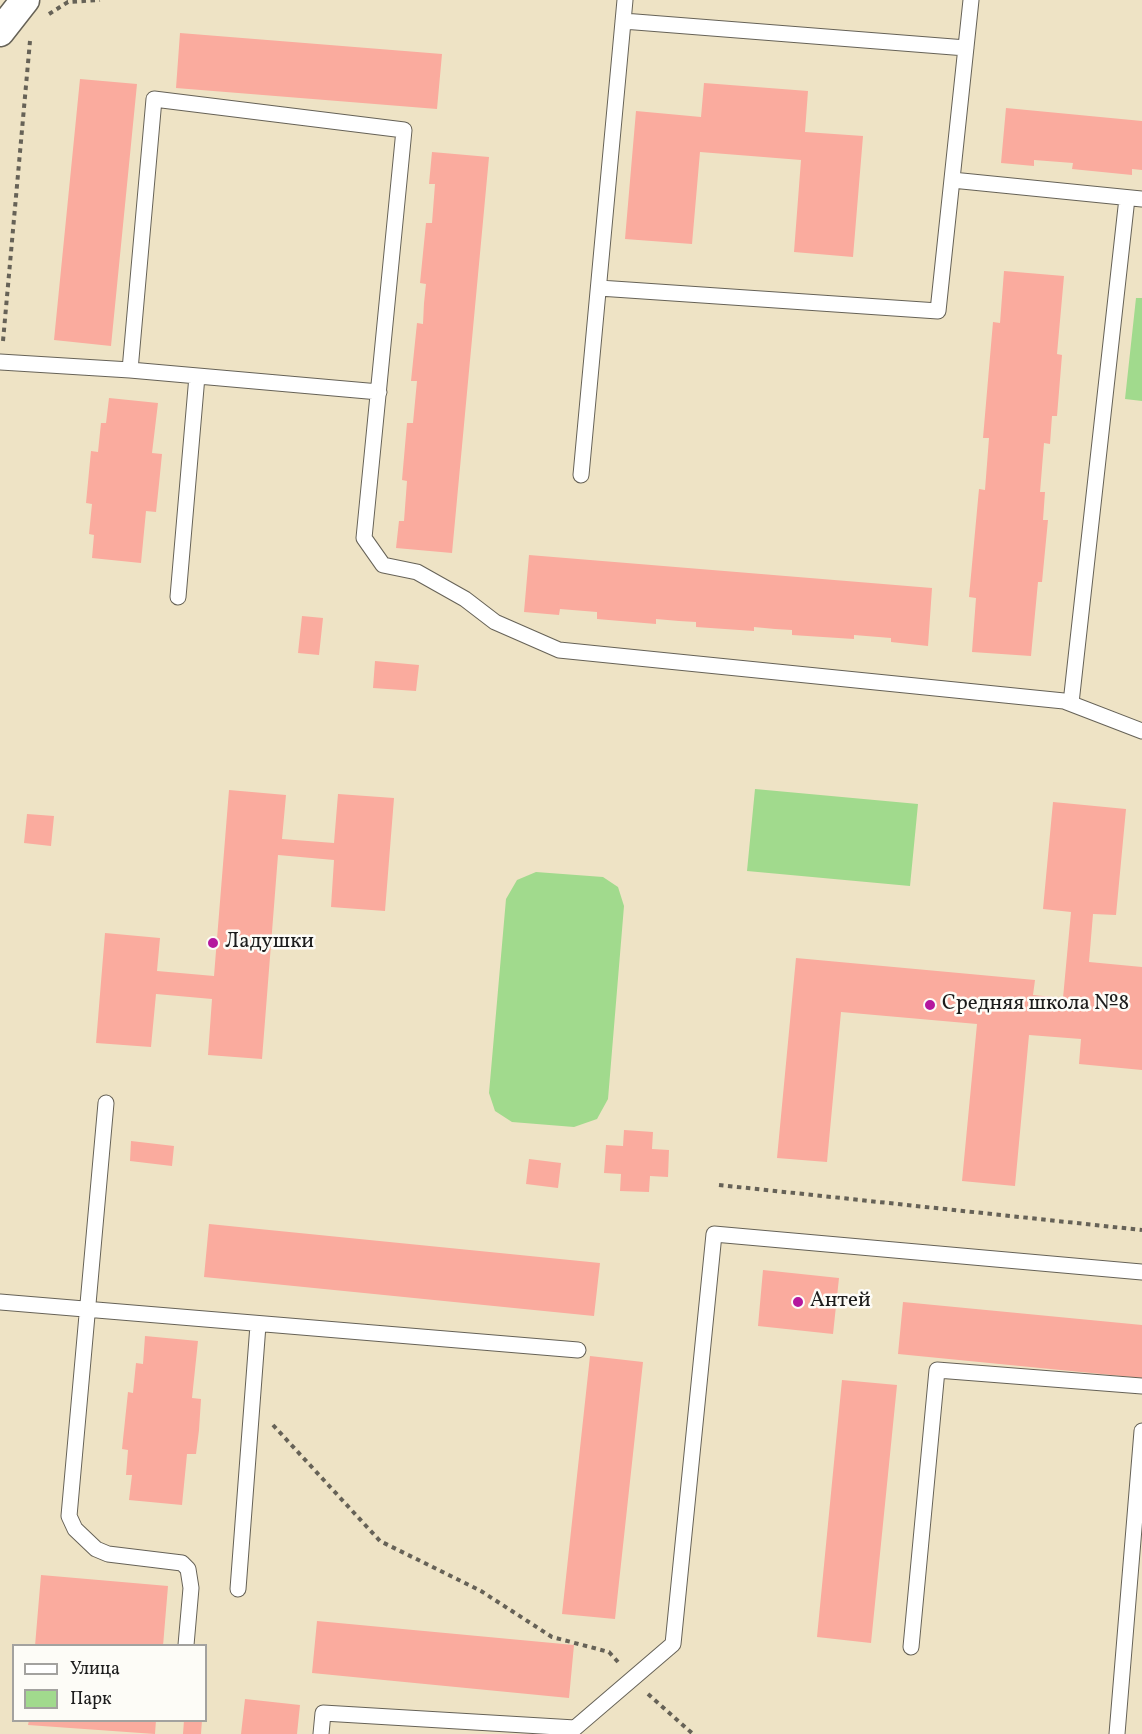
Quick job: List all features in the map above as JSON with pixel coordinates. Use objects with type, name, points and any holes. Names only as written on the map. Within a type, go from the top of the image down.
[{"type":"street","points":[[0,32],[33,9]]},
{"type":"lane","points":[[581,475],[625,0]]},
{"type":"lane","points":[[598,288],[938,311],[971,0]]},
{"type":"lane","points":[[623,21],[966,48]]},
{"type":"lane","points":[[130,370],[154,99],[405,130],[364,538],[383,565],[417,573],[465,598],[495,622],[560,650],[1071,703],[1142,731]]},
{"type":"lane","points":[[952,180],[1134,198],[1071,703]]},
{"type":"lane","points":[[0,362],[130,370],[379,392]]},
{"type":"lane","points":[[178,597],[197,376]]},
{"type":"lane","points":[[106,1103],[69,1515],[75,1529],[96,1549],[108,1554],[182,1563],[188,1569],[191,1588],[186,1644]]},
{"type":"lane","points":[[321,1734],[323,1713],[575,1728],[674,1644],[714,1234],[1142,1272]]},
{"type":"lane","points":[[0,1302],[578,1350]]},
{"type":"lane","points":[[238,1589],[258,1325]]},
{"type":"lane","points":[[911,1647],[937,1370],[1142,1386]]},
{"type":"lane","points":[[1117,1734],[1142,1431]]},
{"type":"path","points":[[33,9],[68,2],[99,0]]},
{"type":"path","points":[[0,362],[30,36]]},
{"type":"path","points":[[719,1185],[1142,1230]]},
{"type":"path","points":[[252,1403],[380,1541],[481,1591],[552,1637],[609,1652],[632,1679],[693,1734]]},
{"type":"green space","points":[[1136,298],[1142,298],[1142,401],[1125,399]]},
{"type":"green space","points":[[755,789],[918,804],[910,886],[747,871]]},
{"type":"green space","points":[[536,872],[603,877],[618,887],[624,906],[608,1099],[597,1119],[574,1127],[512,1122],[495,1111],[489,1093],[506,899],[517,880]]},
{"type":"building","points":[[180,33],[442,54],[437,109],[176,88]]},
{"type":"building","points":[[80,79],[137,84],[111,346],[54,340]]},
{"type":"building","points":[[704,83],[808,91],[805,132],[863,136],[853,257],[794,252],[801,160],[751,156],[700,152],[692,244],[625,239],[636,111],[701,117]]},
{"type":"building","points":[[1006,108],[1142,121],[1142,170],[1132,169],[1132,175],[1072,169],[1073,163],[1034,160],[1034,166],[1001,163]]},
{"type":"building","points":[[432,152],[489,157],[452,553],[396,548],[399,521],[404,521],[407,481],[402,480],[407,423],[413,423],[417,381],[411,381],[417,323],[423,324],[426,284],[420,283],[426,223],[432,223],[435,184],[429,184]]},
{"type":"building","points":[[1004,271],[1064,276],[1057,354],[1062,355],[1057,416],[1052,416],[1050,444],[1044,443],[1040,492],[1045,492],[1043,520],[1048,520],[1042,582],[1038,582],[1031,656],[972,652],[976,598],[969,597],[979,489],[985,490],[989,438],[983,438],[993,322],[1000,323]]},
{"type":"building","points":[[109,398],[158,403],[152,453],[162,454],[159,484],[156,512],[146,511],[141,563],[92,558],[94,535],[89,534],[92,504],[86,503],[91,451],[98,452],[101,423],[106,423]]},
{"type":"building","points":[[529,555],[932,588],[928,646],[891,642],[891,638],[854,635],[854,639],[792,635],[792,630],[754,627],[754,631],[696,627],[696,622],[656,619],[656,624],[597,619],[597,612],[560,609],[559,615],[524,612]]},
{"type":"building","points":[[302,616],[323,618],[319,655],[298,653]]},
{"type":"building","points":[[375,661],[419,665],[416,691],[373,688]]},
{"type":"building","points":[[229,790],[286,795],[282,839],[334,843],[338,794],[394,798],[385,911],[331,907],[334,860],[278,855],[262,1059],[208,1055],[212,999],[156,994],[151,1047],[96,1043],[105,933],[160,938],[157,971],[214,976]]},
{"type":"building","points":[[1053,802],[1126,809],[1116,915],[1093,914],[1089,962],[1142,967],[1142,1070],[1079,1064],[1081,1039],[1029,1035],[1015,1186],[962,1181],[977,1024],[841,1012],[827,1162],[777,1158],[796,958],[1035,980],[1033,995],[1063,998],[1071,912],[1043,909]]},
{"type":"building","points":[[27,814],[54,816],[51,846],[24,843]]},
{"type":"building","points":[[624,1130],[653,1132],[652,1149],[669,1150],[668,1177],[650,1176],[649,1192],[620,1191],[621,1174],[604,1173],[606,1145],[623,1146]]},
{"type":"building","points":[[131,1141],[174,1146],[172,1166],[130,1161]]},
{"type":"building","points":[[529,1159],[561,1163],[558,1188],[526,1184]]},
{"type":"building","points":[[209,1224],[600,1263],[594,1316],[204,1277]]},
{"type":"building","name":"Антей","points":[[763,1270],[839,1278],[833,1334],[758,1326]]},
{"type":"building","points":[[903,1302],[1142,1325],[1142,1378],[898,1354]]},
{"type":"building","points":[[145,1336],[198,1341],[192,1398],[201,1399],[199,1430],[196,1454],[187,1454],[182,1505],[129,1500],[132,1475],[126,1475],[128,1450],[122,1449],[128,1392],[133,1393],[136,1363],[143,1364]]},
{"type":"building","points":[[590,1356],[643,1362],[615,1619],[562,1614]]},
{"type":"building","points":[[842,1380],[897,1385],[871,1643],[817,1637]]},
{"type":"building","points":[[41,1575],[168,1586],[163,1644],[35,1644]]},
{"type":"building","points":[[317,1621],[574,1645],[569,1698],[312,1673]]},
{"type":"building","points":[[245,1699],[300,1705],[297,1734],[241,1734]]},
{"type":"building","points":[[29,1722],[156,1722],[155,1734],[28,1725]]},
{"type":"building","points":[[184,1722],[202,1722],[201,1734],[183,1734]]},
{"type":"place","name":"Ладушки","points":[[213,943]]},
{"type":"place","name":"Средняя школа №8","points":[[930,1005]]},
{"type":"place","name":"Антей","points":[[798,1302]]}]
